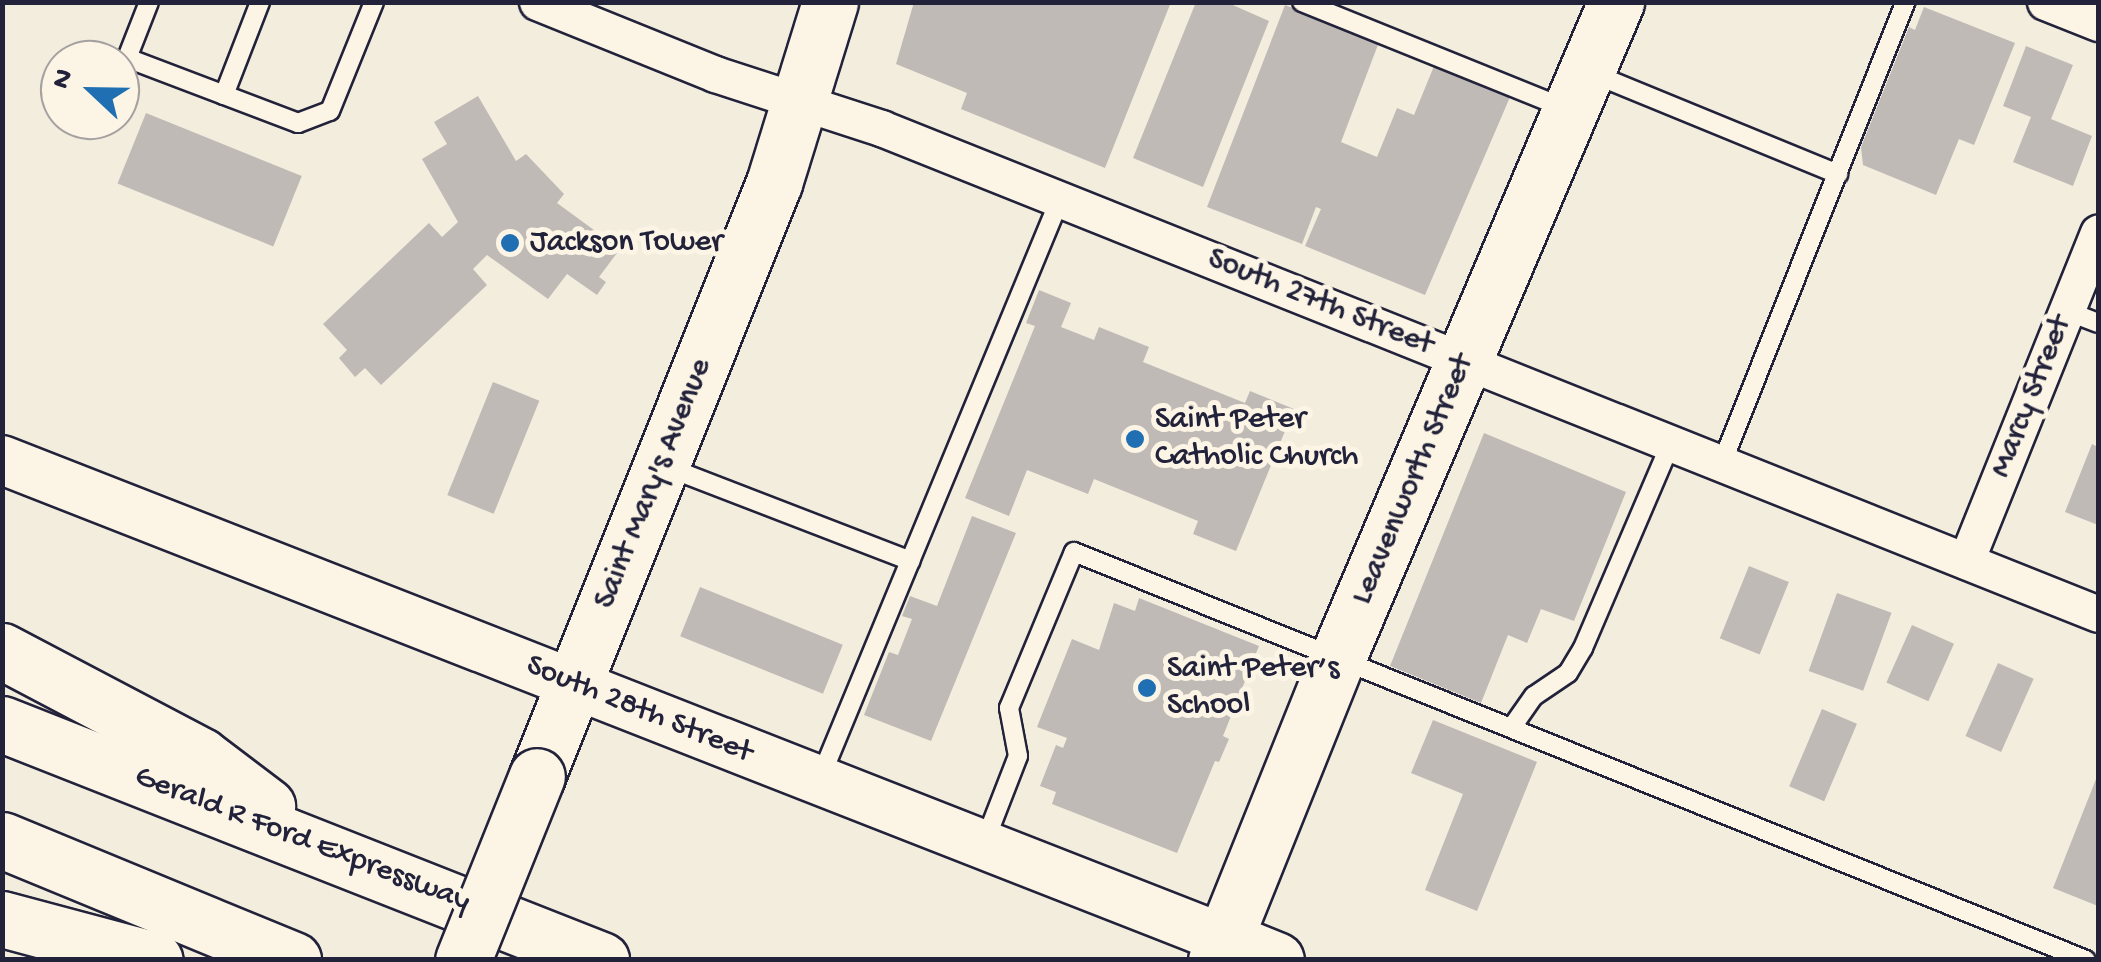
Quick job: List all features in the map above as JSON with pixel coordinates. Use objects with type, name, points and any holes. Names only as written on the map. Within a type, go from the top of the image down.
[{"type":"main road","name":"Saint Mary's Avenue","points":[[463,960],[774,182],[830,2]]},
{"type":"main road","name":"Leavenworth Street","points":[[1220,949],[1338,658],[1616,2]]},
{"type":"main road","name":"South 28th Street","points":[[2,460],[983,846],[1220,949],[1276,960]]},
{"type":"main road","points":[[2,651],[201,756],[317,844]]},
{"type":"main road","name":"Gerald R Ford Expressway","points":[[2,724],[317,844],[601,960]]},
{"type":"main road","points":[[2,840],[292,960]]},
{"type":"main road","points":[[2,920],[155,960]]},
{"type":"street","name":"South 27th Street","points":[[536,2],[715,74],[802,101],[1060,199],[2098,614]]},
{"type":"street","points":[[2045,2],[2098,23]]},
{"type":"street","name":"Marcy Street","points":[[1966,561],[2083,317],[2098,233]]},
{"type":"lane","points":[[149,2],[127,58],[298,123],[330,111],[374,2]]},
{"type":"lane","points":[[224,95],[260,2]]},
{"type":"lane","points":[[1302,2],[1838,174]]},
{"type":"lane","points":[[1722,463],[1905,2]]},
{"type":"lane","points":[[819,781],[1060,199]]},
{"type":"lane","points":[[1512,726],[1534,696],[1568,674],[1583,648],[1671,443]]},
{"type":"lane","points":[[662,466],[910,561]]},
{"type":"lane","points":[[983,846],[1018,756],[1009,708],[1074,552],[2086,960]]},
{"type":"building","points":[[914,2],[1171,2],[1105,168],[961,109],[967,93],[896,64]]},
{"type":"building","points":[[1196,2],[1226,2],[1269,21],[1203,187],[1133,158]]},
{"type":"building","points":[[1285,5],[1379,42],[1341,142],[1377,157],[1397,108],[1414,115],[1434,66],[1510,97],[1425,295],[1305,246],[1321,209],[1316,207],[1302,244],[1207,207]]},
{"type":"building","points":[[1924,7],[2015,43],[1974,145],[1959,139],[1936,195],[1863,165],[1861,147],[1909,27],[1915,30]]},
{"type":"building","points":[[2026,46],[2073,65],[2051,119],[2092,136],[2073,186],[2013,162],[2031,117],[2003,106]]},
{"type":"building","name":"Jackson Tower","points":[[478,96],[516,161],[526,154],[564,194],[557,203],[620,249],[599,277],[606,282],[597,295],[567,274],[548,299],[487,255],[473,269],[487,285],[381,385],[365,368],[355,377],[339,358],[347,350],[323,324],[429,223],[442,237],[458,222],[422,159],[447,144],[434,122]]},
{"type":"building","points":[[146,113],[302,176],[273,246],[118,183],[135,140],[140,140]]},
{"type":"building","name":"Saint Peter Catholic Church","points":[[1039,290],[1071,303],[1061,327],[1094,340],[1099,327],[1149,347],[1143,362],[1245,403],[1250,391],[1294,409],[1236,551],[1193,534],[1198,521],[1094,479],[1088,494],[1027,470],[1009,516],[965,498],[1035,326],[1026,323]]},
{"type":"building","points":[[493,382],[539,401],[494,514],[447,495]]},
{"type":"building","points":[[1484,433],[1626,492],[1574,621],[1541,609],[1527,643],[1508,635],[1481,703],[1390,666]]},
{"type":"building","points":[[2092,444],[2098,447],[2098,525],[2065,512]]},
{"type":"building","points":[[972,516],[1016,533],[931,741],[864,715],[889,652],[898,655],[912,619],[902,616],[910,596],[937,606]]},
{"type":"building","points":[[1749,566],[1789,582],[1760,654],[1720,638]]},
{"type":"building","points":[[700,587],[843,645],[823,694],[680,636]]},
{"type":"building","points":[[1837,593],[1892,613],[1863,691],[1809,671]]},
{"type":"building","name":"Saint Peter’s School","points":[[1139,598],[1259,646],[1223,736],[1229,739],[1219,762],[1215,761],[1177,853],[1052,804],[1056,792],[1040,786],[1056,745],[1063,748],[1067,738],[1037,727],[1072,639],[1099,650],[1114,603],[1135,611]]},
{"type":"building","points":[[1912,625],[1954,644],[1928,701],[1886,683]]},
{"type":"building","points":[[1998,663],[2034,679],[2001,752],[1965,736]]},
{"type":"building","points":[[1822,709],[1857,724],[1824,801],[1789,786]]},
{"type":"building","points":[[1433,720],[1537,762],[1477,911],[1425,890],[1463,794],[1411,773]]},
{"type":"building","points":[[2098,774],[2098,906],[2053,888]]},
{"type":"place","name":"Jackson Tower","points":[[510,243]]},
{"type":"place","name":"Saint Peter Catholic Church","points":[[1135,439]]},
{"type":"place","name":"Saint Peter’s School","points":[[1147,688]]}]
